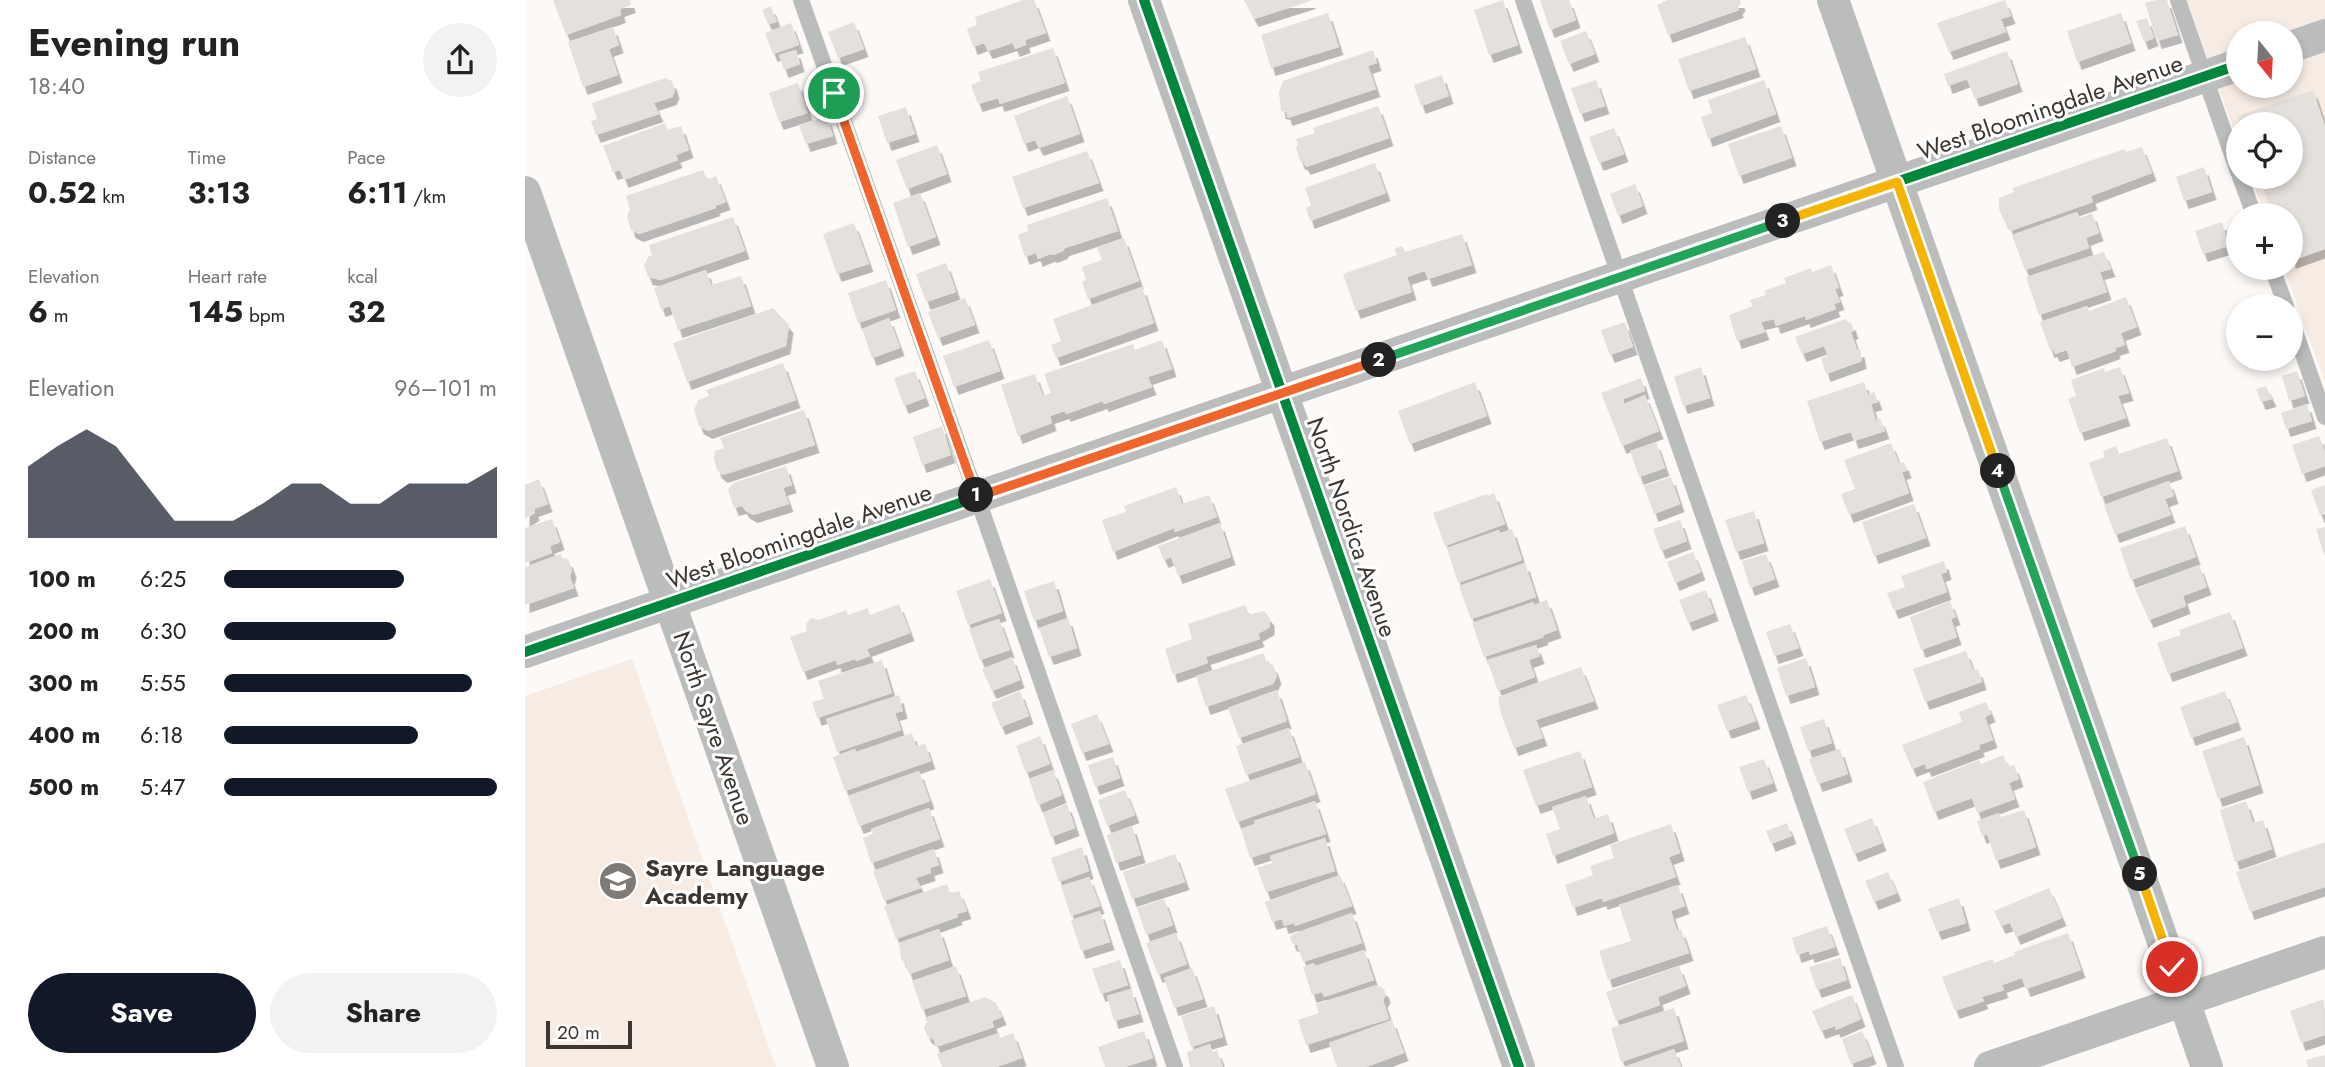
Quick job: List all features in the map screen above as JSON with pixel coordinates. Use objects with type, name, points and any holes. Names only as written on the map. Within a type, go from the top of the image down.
[{"type":"street","name":"North Nordica Avenue","points":[[1144,0],[1519,1067]]},
{"type":"street","points":[[1833,0],[2207,1067]]},
{"type":"street","points":[[2303,43],[2325,35]]},
{"type":"street","name":"West Bloomingdale Avenue","points":[[525,652],[2226,69]]},
{"type":"street","name":"North Sayre Avenue","points":[[525,192],[833,1067]]},
{"type":"street","points":[[1990,1067],[2325,953]]},
{"type":"lane","points":[[801,0],[1175,1067]]},
{"type":"lane","points":[[1523,0],[1896,1067]]},
{"type":"lane","points":[[2178,0],[2226,137]]},
{"type":"lane","points":[[2303,354],[2325,417]]},
{"type":"shaded area","points":[[2187,0],[2325,0],[2325,382],[2303,321],[2303,294],[2293,294],[2288,280],[2303,280],[2303,203],[2261,203],[2255,189],[2303,189],[2303,112],[2227,112]]},
{"type":"shaded area","name":"Sayre Language Academy","points":[[632,659],[776,1067],[525,1067],[525,696]]},
{"type":"building","points":[[553,0],[630,0],[631,5],[620,9],[621,15],[566,35]]},
{"type":"building","points":[[1023,0],[1034,0],[1046,33],[1025,40],[1026,45],[1015,49],[1013,43],[988,51],[984,43],[973,47],[967,29],[977,25],[975,17]]},
{"type":"building","points":[[1244,0],[1311,0],[1311,1],[1254,19]]},
{"type":"building","points":[[1503,0],[1518,45],[1489,55],[1474,10]]},
{"type":"building","points":[[1540,0],[1569,0],[1576,20],[1550,30]]},
{"type":"building","points":[[1668,0],[1740,0],[1741,3],[1739,10],[1668,35],[1657,5]]},
{"type":"building","points":[[2005,0],[2011,16],[2001,19],[2006,32],[1949,52],[1937,23]]},
{"type":"building","points":[[2167,0],[2178,35],[2157,41],[2145,3]]},
{"type":"building","points":[[771,6],[777,22],[768,24],[762,10]]},
{"type":"building","points":[[1328,13],[1339,47],[1271,68],[1261,35]]},
{"type":"building","points":[[2121,13],[2131,43],[2077,62],[2067,31]]},
{"type":"building","points":[[2147,18],[2154,38],[2144,42],[2136,21]]},
{"type":"building","points":[[854,22],[864,49],[838,58],[828,32]]},
{"type":"building","points":[[791,23],[799,45],[773,54],[765,33]]},
{"type":"building","points":[[613,27],[619,45],[609,49],[618,75],[583,87],[568,42]]},
{"type":"building","points":[[1586,31],[1595,54],[1569,64],[1560,41]]},
{"type":"building","points":[[1745,37],[1756,69],[1689,91],[1678,59]]},
{"type":"building","points":[[1053,48],[1065,83],[1000,104],[998,98],[978,104],[971,85],[981,81],[978,72]]},
{"type":"building","points":[[796,50],[800,64],[784,70],[779,55]]},
{"type":"building","points":[[1373,50],[1377,63],[1368,66],[1376,89],[1288,118],[1286,112],[1281,111],[1279,92],[1283,81]]},
{"type":"building","points":[[2007,51],[2018,84],[1975,99],[1967,79],[1948,86],[1944,74]]},
{"type":"building","points":[[1442,75],[1449,96],[1421,106],[1414,85]]},
{"type":"building","points":[[665,78],[672,81],[675,91],[672,97],[654,103],[659,114],[596,135],[591,121],[597,119],[592,103]]},
{"type":"building","points":[[1596,80],[1605,106],[1580,114],[1571,88]]},
{"type":"building","points":[[1764,80],[1776,114],[1708,139],[1701,117],[1712,113],[1708,100]]},
{"type":"building","points":[[798,83],[808,113],[779,122],[769,93]]},
{"type":"building","points":[[2313,90],[2325,126],[2325,249],[2303,257],[2303,203],[2268,203],[2263,189],[2303,189],[2303,112],[2250,112],[2290,98],[2303,98],[2303,93]]},
{"type":"building","points":[[1067,96],[1080,134],[1039,148],[1035,140],[1024,144],[1014,116]]},
{"type":"building","points":[[1378,106],[1389,138],[1306,167],[1300,161],[1296,139],[1315,133],[1313,128]]},
{"type":"building","points":[[906,107],[915,134],[887,143],[878,116]]},
{"type":"building","points":[[827,117],[833,136],[806,144],[799,125]]},
{"type":"building","points":[[665,123],[668,130],[681,126],[689,150],[676,155],[678,160],[624,180],[620,170],[613,172],[603,146]]},
{"type":"building","points":[[1781,126],[1792,158],[1739,176],[1728,144]]},
{"type":"building","points":[[1614,128],[1624,154],[1599,163],[1589,137]]},
{"type":"building","points":[[937,145],[947,174],[907,189],[896,160]]},
{"type":"building","points":[[2142,147],[2152,173],[2091,196],[2093,202],[2010,231],[2004,221],[1999,209],[1999,198],[2014,192],[2013,188],[2124,149],[2126,152]]},
{"type":"building","points":[[1087,151],[1099,183],[1023,208],[1012,177]]},
{"type":"building","points":[[1375,163],[1386,193],[1310,221],[1306,208],[1311,205],[1305,188]]},
{"type":"building","points":[[2204,167],[2212,192],[2184,201],[2176,177]]},
{"type":"building","points":[[703,170],[707,180],[716,176],[726,202],[715,206],[716,208],[639,234],[631,230],[626,196]]},
{"type":"building","points":[[1635,184],[1643,206],[1618,216],[1610,194]]},
{"type":"building","points":[[920,193],[936,237],[908,247],[893,203]]},
{"type":"building","points":[[1107,198],[1118,231],[1065,248],[1053,255],[1038,259],[1036,253],[1025,257],[1018,235],[1028,231],[1027,225]]},
{"type":"building","points":[[2077,212],[2080,218],[2092,213],[2099,233],[2086,238],[2089,248],[2025,270],[2012,235]]},
{"type":"building","points":[[733,217],[745,251],[661,280],[648,277],[644,265],[652,255],[649,245]]},
{"type":"building","points":[[2222,222],[2226,247],[2203,254],[2195,231]]},
{"type":"building","points":[[854,223],[869,264],[837,274],[823,234]]},
{"type":"building","points":[[1462,234],[1472,265],[1428,279],[1425,271],[1407,277],[1412,292],[1356,311],[1343,274],[1397,255],[1394,249],[1402,246],[1405,252]]},
{"type":"building","points":[[1124,238],[1139,281],[1088,299],[1082,282],[1086,280],[1082,267],[1102,260],[1097,247]]},
{"type":"building","points":[[2104,252],[2111,269],[2100,272],[2107,292],[2039,315],[2026,277]]},
{"type":"building","points":[[946,263],[956,292],[926,302],[916,274]]},
{"type":"building","points":[[1831,265],[1839,288],[1835,289],[1840,302],[1834,304],[1836,309],[1806,320],[1805,316],[1776,326],[1774,319],[1761,322],[1765,332],[1737,341],[1729,315],[1753,306],[1750,300],[1766,295],[1764,291],[1786,283],[1784,278],[1811,268],[1812,272]]},
{"type":"building","points":[[706,270],[711,285],[741,276],[751,306],[678,330],[670,306],[661,309],[654,288]]},
{"type":"building","points":[[886,280],[896,310],[858,323],[848,293]]},
{"type":"building","points":[[1142,287],[1154,323],[1056,358],[1051,345],[1061,341],[1053,319]]},
{"type":"building","points":[[2126,297],[2137,327],[2121,333],[2125,345],[2072,367],[2067,350],[2055,354],[2053,349],[2050,350],[2040,322],[2087,306],[2089,311]]},
{"type":"building","points":[[965,298],[975,325],[938,338],[928,312]]},
{"type":"building","points":[[773,308],[789,325],[786,346],[687,382],[673,343]]},
{"type":"building","points":[[889,318],[900,348],[872,358],[862,329]]},
{"type":"building","points":[[1846,319],[1848,323],[1851,322],[1854,331],[1851,332],[1857,350],[1860,349],[1862,361],[1826,374],[1821,358],[1828,356],[1824,346],[1802,354],[1795,337]]},
{"type":"building","points":[[1625,322],[1633,347],[1610,355],[1601,330]]},
{"type":"building","points":[[989,340],[1000,371],[954,387],[943,356]]},
{"type":"building","points":[[1162,340],[1172,369],[1148,377],[1152,387],[1104,404],[1103,401],[1066,414],[1065,411],[1050,416],[1052,423],[1018,436],[1001,385],[1035,374],[1043,396],[1051,393],[1044,374],[1133,344],[1135,350]]},
{"type":"building","points":[[783,363],[796,400],[708,431],[699,426],[694,410],[698,400],[709,396],[706,390]]},
{"type":"building","points":[[1701,367],[1710,398],[1683,406],[1674,377]]},
{"type":"building","points":[[2120,367],[2129,393],[2118,396],[2126,418],[2080,433],[2068,399],[2076,396],[2071,380],[2104,368],[2105,372]]},
{"type":"building","points":[[915,371],[925,398],[904,406],[894,378]]},
{"type":"building","points":[[2297,371],[2305,396],[2289,401],[2282,376]]},
{"type":"building","points":[[1641,378],[1645,391],[1623,399],[1624,404],[1645,395],[1659,431],[1622,446],[1601,393]]},
{"type":"building","points":[[1475,382],[1487,416],[1410,444],[1398,411]]},
{"type":"building","points":[[1864,382],[1868,395],[1874,392],[1878,402],[1871,404],[1876,421],[1880,418],[1885,431],[1854,441],[1851,432],[1820,442],[1807,401]]},
{"type":"building","points":[[2266,386],[2272,399],[2261,402],[2256,389]]},
{"type":"building","points":[[2307,404],[2312,421],[2286,429],[2281,413]]},
{"type":"building","points":[[804,410],[815,445],[723,475],[717,470],[715,451],[724,448],[720,438]]},
{"type":"building","points":[[942,426],[951,455],[922,465],[913,437]]},
{"type":"building","points":[[2319,436],[2325,452],[2325,466],[2302,474],[2292,445]]},
{"type":"building","points":[[2167,438],[2178,471],[2101,497],[2089,463],[2105,457],[2103,451],[2116,446],[2119,454]]},
{"type":"building","points":[[1656,442],[1665,468],[1639,477],[1630,451]]},
{"type":"building","points":[[1891,443],[1899,464],[1904,462],[1907,470],[1902,472],[1909,493],[1849,515],[1841,494],[1855,489],[1844,460]]},
{"type":"building","points":[[786,466],[792,485],[783,488],[789,504],[753,515],[742,506],[734,508],[728,490],[733,483]]},
{"type":"building","points":[[1671,477],[1680,504],[1654,514],[1644,486]]},
{"type":"building","points":[[539,479],[548,504],[534,509],[535,513],[525,519],[525,485]]},
{"type":"building","points":[[2169,481],[2174,496],[2165,499],[2171,515],[2115,535],[2104,505]]},
{"type":"building","points":[[2325,485],[2325,514],[2320,515],[2311,490]]},
{"type":"building","points":[[1176,487],[1182,504],[1209,495],[1217,517],[1175,532],[1174,528],[1113,552],[1102,520],[1126,512],[1124,506]]},
{"type":"building","points":[[1494,493],[1505,524],[1445,546],[1433,513]]},
{"type":"building","points":[[1914,504],[1926,538],[1874,556],[1862,522]]},
{"type":"building","points":[[1754,511],[1764,543],[1736,552],[1725,520]]},
{"type":"building","points":[[552,519],[560,542],[550,546],[552,553],[525,563],[525,528]]},
{"type":"building","points":[[1680,520],[1687,541],[1661,551],[1653,529]]},
{"type":"building","points":[[1220,523],[1231,557],[1178,576],[1171,557],[1164,560],[1158,546]]},
{"type":"building","points":[[2185,526],[2196,557],[2131,580],[2120,548]]},
{"type":"building","points":[[2325,527],[2325,555],[2324,555],[2316,529]]},
{"type":"building","points":[[1512,529],[1522,560],[1458,583],[1447,548],[1499,530],[1500,533]]},
{"type":"building","points":[[1693,552],[1701,572],[1675,583],[1667,562]]},
{"type":"building","points":[[561,554],[562,558],[568,559],[574,588],[525,605],[525,567]]},
{"type":"building","points":[[1766,554],[1775,579],[1750,588],[1742,561]]},
{"type":"building","points":[[1944,561],[1947,572],[1941,574],[1947,592],[1894,611],[1887,593],[1905,587],[1901,576]]},
{"type":"building","points":[[1525,563],[1536,597],[1471,619],[1459,586]]},
{"type":"building","points":[[2199,565],[2207,587],[2183,596],[2186,606],[2149,620],[2135,589]]},
{"type":"building","points":[[990,579],[1002,613],[968,625],[956,591]]},
{"type":"building","points":[[1054,581],[1063,611],[1034,621],[1024,591]]},
{"type":"building","points":[[1706,590],[1714,613],[1688,623],[1679,600]]},
{"type":"building","points":[[1547,600],[1557,630],[1484,657],[1472,623],[1533,602],[1534,605]]},
{"type":"building","points":[[1950,601],[1956,617],[1951,619],[1957,637],[1921,650],[1910,617]]},
{"type":"building","points":[[899,604],[910,633],[867,649],[870,656],[837,665],[836,660],[803,672],[790,637],[807,631],[806,624],[811,618],[819,620],[846,610],[848,615],[868,608],[870,615]]},
{"type":"building","points":[[1245,605],[1249,615],[1264,611],[1270,618],[1270,627],[1258,634],[1260,639],[1206,657],[1208,663],[1173,675],[1165,649],[1192,639],[1188,624]]},
{"type":"building","points":[[2230,612],[2243,648],[2168,674],[2157,643],[2181,635],[2179,630]]},
{"type":"building","points":[[1068,618],[1077,648],[1049,657],[1039,628]]},
{"type":"building","points":[[999,619],[1010,650],[980,660],[969,629]]},
{"type":"building","points":[[1790,624],[1799,648],[1774,656],[1766,632]]},
{"type":"building","points":[[1536,645],[1540,656],[1529,660],[1535,677],[1498,691],[1487,660]]},
{"type":"building","points":[[1966,651],[1973,670],[1978,669],[1982,682],[1925,702],[1913,669]]},
{"type":"building","points":[[1264,653],[1266,661],[1273,665],[1277,676],[1273,684],[1206,707],[1196,676]]},
{"type":"building","points":[[1012,657],[1020,680],[992,691],[982,669]]},
{"type":"building","points":[[1806,658],[1815,687],[1786,696],[1777,668]]},
{"type":"building","points":[[882,660],[892,693],[817,718],[812,702],[824,699],[818,681]]},
{"type":"building","points":[[1581,667],[1594,701],[1536,720],[1543,738],[1514,748],[1501,714],[1498,697]]},
{"type":"building","points":[[1277,690],[1287,721],[1239,738],[1228,708]]},
{"type":"building","points":[[1020,691],[1029,716],[1001,727],[991,703]]},
{"type":"building","points":[[2225,691],[2237,722],[2191,738],[2180,707]]},
{"type":"building","points":[[899,695],[903,711],[895,713],[901,730],[837,752],[826,719]]},
{"type":"building","points":[[1746,695],[1756,721],[1727,731],[1717,705]]},
{"type":"building","points":[[1986,702],[1991,714],[1985,717],[1993,740],[1979,745],[1980,749],[1927,769],[1925,764],[1912,769],[1902,745],[1962,722],[1959,712]]},
{"type":"building","points":[[1097,714],[1109,744],[1082,753],[1071,724]]},
{"type":"building","points":[[1824,719],[1832,743],[1808,751],[1800,727]]},
{"type":"building","points":[[1289,728],[1299,757],[1246,775],[1236,746]]},
{"type":"building","points":[[912,733],[916,746],[925,744],[931,761],[845,791],[833,757]]},
{"type":"building","points":[[1040,736],[1050,764],[1026,773],[1016,746]]},
{"type":"building","points":[[2244,737],[2259,785],[2218,799],[2202,751]]},
{"type":"building","points":[[1840,749],[1848,774],[1818,784],[1809,759]]},
{"type":"building","points":[[1580,751],[1592,787],[1536,806],[1523,770]]},
{"type":"building","points":[[2003,755],[2008,767],[2014,765],[2019,779],[2009,783],[2015,799],[1977,813],[1972,798],[1934,812],[1923,782],[1979,760],[1981,764]]},
{"type":"building","points":[[1113,757],[1120,778],[1095,787],[1088,765]]},
{"type":"building","points":[[1764,759],[1773,783],[1748,792],[1739,767]]},
{"type":"building","points":[[1305,762],[1316,794],[1237,822],[1225,789]]},
{"type":"building","points":[[1053,770],[1062,795],[1038,805],[1029,779]]},
{"type":"building","points":[[919,771],[930,801],[859,826],[848,796]]},
{"type":"building","points":[[1125,790],[1135,815],[1107,826],[1098,800]]},
{"type":"building","points":[[1586,796],[1594,819],[1608,814],[1614,833],[1553,856],[1546,834],[1560,829],[1552,807]]},
{"type":"building","points":[[1315,801],[1326,834],[1250,858],[1241,829],[1255,824],[1254,821]]},
{"type":"building","points":[[2246,801],[2253,823],[2263,820],[2272,849],[2235,862],[2220,810]]},
{"type":"building","points":[[1067,804],[1075,828],[1051,837],[1043,813]]},
{"type":"building","points":[[929,808],[940,839],[871,863],[863,838],[873,834],[871,829]]},
{"type":"building","points":[[2024,810],[2036,847],[1996,861],[1987,834],[1982,836],[1977,821],[1999,813],[2001,817]]},
{"type":"building","points":[[1872,818],[1882,843],[1854,854],[1844,829]]},
{"type":"building","points":[[1787,823],[1792,836],[1771,844],[1766,831]]},
{"type":"building","points":[[1671,824],[1680,853],[1669,857],[1676,877],[1603,902],[1602,898],[1573,908],[1565,885],[1593,875],[1590,866],[1614,858],[1610,845]]},
{"type":"building","points":[[1132,826],[1141,855],[1116,863],[1107,835]]},
{"type":"building","points":[[1325,838],[1335,871],[1266,892],[1257,868],[1272,863],[1270,856]]},
{"type":"building","points":[[2325,842],[2325,887],[2250,912],[2236,872]]},
{"type":"building","points":[[1082,847],[1089,871],[1059,882],[1051,858]]},
{"type":"building","points":[[934,849],[939,865],[930,868],[931,873],[916,878],[921,888],[884,901],[873,871]]},
{"type":"building","points":[[1175,854],[1185,882],[1132,899],[1123,872]]},
{"type":"building","points":[[1888,872],[1897,893],[1874,902],[1865,881]]},
{"type":"building","points":[[1340,875],[1352,906],[1295,926],[1294,923],[1284,926],[1282,919],[1272,922],[1265,902]]},
{"type":"building","points":[[1089,877],[1100,906],[1071,916],[1061,886]]},
{"type":"building","points":[[947,884],[950,893],[959,891],[967,911],[957,914],[958,917],[896,939],[884,906]]},
{"type":"building","points":[[1678,885],[1685,906],[1671,911],[1677,931],[1681,929],[1689,953],[1608,980],[1599,951],[1631,941],[1619,905]]},
{"type":"building","points":[[2049,888],[2062,918],[2016,937],[2010,923],[2001,926],[1994,911]]},
{"type":"building","points":[[1959,898],[1966,923],[1937,932],[1928,909]]},
{"type":"building","points":[[1164,899],[1173,925],[1146,935],[1137,908]]},
{"type":"building","points":[[1100,911],[1110,942],[1081,951],[1071,920]]},
{"type":"building","points":[[1352,913],[1362,943],[1303,962],[1297,945],[1292,943],[1290,937],[1293,934]]},
{"type":"building","points":[[1827,926],[1835,947],[1810,955],[1809,951],[1797,955],[1792,938]]},
{"type":"building","points":[[939,929],[949,960],[909,974],[901,959],[899,943]]},
{"type":"building","points":[[1176,933],[1187,964],[1158,975],[1146,943]]},
{"type":"building","points":[[2068,933],[2081,970],[2026,989],[2022,978],[2002,985],[2004,990],[1982,997],[1984,1001],[1955,1011],[1942,977],[1993,959],[1994,963],[2015,955],[2014,952]]},
{"type":"building","points":[[1364,950],[1374,980],[1324,997],[1322,992],[1312,995],[1303,967],[1314,963],[1315,966]]},
{"type":"building","points":[[1840,958],[1847,980],[1817,990],[1809,967]]},
{"type":"building","points":[[1120,960],[1128,985],[1101,994],[1092,969]]},
{"type":"building","points":[[956,966],[966,996],[922,1010],[912,981]]},
{"type":"building","points":[[1679,966],[1686,986],[1658,997],[1660,1005],[1616,1021],[1606,992]]},
{"type":"building","points":[[1192,968],[1203,999],[1174,1008],[1164,978]]},
{"type":"building","points":[[1377,985],[1384,989],[1386,995],[1383,1000],[1389,1019],[1306,1045],[1298,1020],[1319,1013],[1316,1004]]},
{"type":"building","points":[[1131,989],[1139,1014],[1114,1021],[1107,996]]},
{"type":"building","points":[[1852,995],[1861,1019],[1836,1030],[1835,1026],[1821,1031],[1812,1011]]},
{"type":"building","points":[[985,997],[996,1003],[1002,1017],[992,1021],[994,1027],[936,1047],[934,1040],[927,1035],[925,1018]]},
{"type":"building","points":[[2324,999],[2325,1035],[2301,1043],[2290,1011]]},
{"type":"building","points":[[1214,1006],[1223,1037],[1191,1047],[1181,1016]]},
{"type":"building","points":[[1674,1008],[1684,1041],[1621,1062],[1611,1028]]},
{"type":"building","points":[[1392,1020],[1404,1053],[1366,1067],[1337,1067],[1329,1043]]},
{"type":"building","points":[[1144,1031],[1153,1058],[1125,1067],[1105,1067],[1098,1047]]},
{"type":"building","points":[[1862,1031],[1872,1056],[1851,1064],[1842,1039]]},
{"type":"building","points":[[999,1033],[1000,1038],[1013,1033],[1022,1058],[996,1067],[942,1067],[937,1054]]},
{"type":"building","points":[[1210,1044],[1212,1052],[1217,1050],[1223,1067],[1190,1067],[1187,1052]]},
{"type":"building","points":[[1674,1049],[1681,1067],[1624,1067]]},
{"type":"building","points":[[2325,1055],[2325,1067],[2308,1067],[2306,1060]]},
{"type":"cycle path","points":[[1144,0],[1519,1067]]},
{"type":"cycle path","points":[[525,652],[2226,69]]},
{"type":"place","name":"Sayre Language Academy","points":[[618,881]]},
{"type":"route","points":[[834,93],[977,497],[1897,182],[2172,967]]}]
